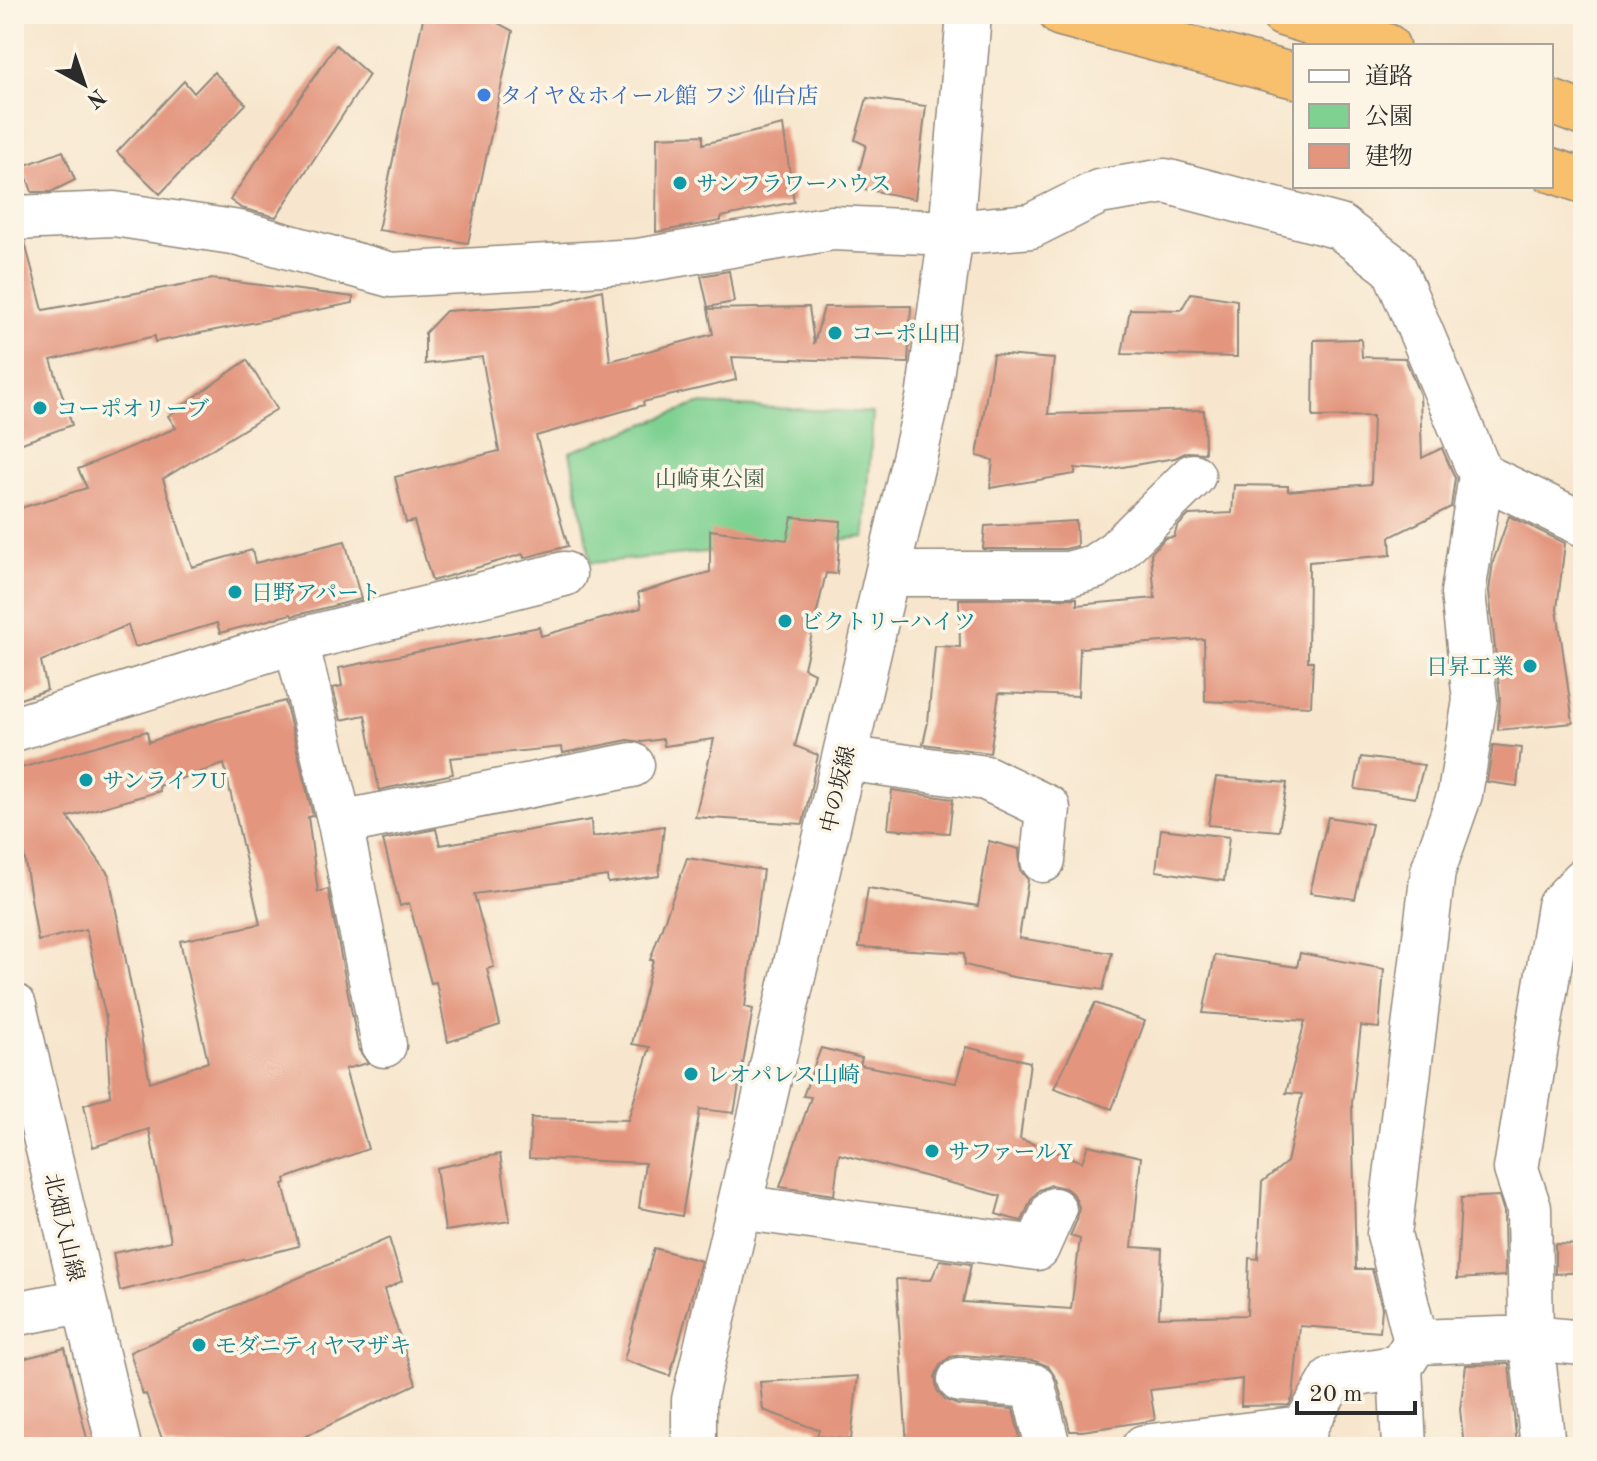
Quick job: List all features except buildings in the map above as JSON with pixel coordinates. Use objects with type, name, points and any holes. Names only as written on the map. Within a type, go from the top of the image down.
[{"type":"highway","points":[[1061,14],[1293,75]]},
{"type":"highway","points":[[1283,14],[1380,44]]},
{"type":"highway","points":[[1553,103],[1583,114]]},
{"type":"highway","points":[[1553,171],[1583,181]]},
{"type":"street","name":"中の坂線","points":[[694,1447],[694,1400],[928,399],[951,233],[969,14]]},
{"type":"street","points":[[14,218],[114,214],[161,221],[239,233],[391,275],[638,261],[832,228],[951,233],[1031,226],[1099,192],[1165,181],[1340,227],[1394,268],[1481,475],[1463,593],[1475,700],[1460,794],[1433,871],[1389,1234],[1408,1354],[1404,1447]]},
{"type":"street","points":[[1481,475],[1583,524]]},
{"type":"street","points":[[888,574],[1068,574],[1094,567],[1116,552],[1193,476]]},
{"type":"street","points":[[14,729],[296,641],[564,574]]},
{"type":"street","points":[[296,641],[340,823],[384,1045]]},
{"type":"street","points":[[844,758],[986,778],[1048,808],[1043,860]]},
{"type":"street","points":[[340,823],[632,765]]},
{"type":"street","points":[[1543,1447],[1531,1338],[1529,1208],[1516,1169],[1559,906],[1583,881]]},
{"type":"street","name":"北畑入山線","points":[[14,1006],[119,1447]]},
{"type":"street","points":[[739,1207],[1037,1248],[1054,1210]]},
{"type":"street","points":[[14,1314],[82,1301]]},
{"type":"street","points":[[1144,1447],[1305,1438],[1333,1378],[1408,1354],[1531,1338],[1583,1343]]},
{"type":"street","points":[[960,1380],[1033,1386],[1048,1447]]},
{"type":"green space","name":"山崎東公園","points":[[698,404],[873,413],[865,537],[591,563],[570,452]]},
{"type":"place","name":"タイヤ＆ホイール館 フジ 仙台店","points":[[484,95]]},
{"type":"place","name":"サンフラワーハウス","points":[[680,183]]},
{"type":"place","name":"コーポ山田","points":[[835,333]]},
{"type":"place","name":"コーポオリーブ","points":[[40,408]]},
{"type":"place","name":"日野アパート","points":[[235,592]]},
{"type":"place","name":"ビクトリーハイツ","points":[[785,621]]},
{"type":"place","name":"日昇工業","points":[[1530,666]]},
{"type":"place","name":"サンライフU","points":[[86,780]]},
{"type":"place","name":"レオパレス山崎","points":[[691,1074]]},
{"type":"place","name":"サファールY","points":[[932,1151]]},
{"type":"place","name":"モダニティヤマザキ","points":[[199,1345]]}]
